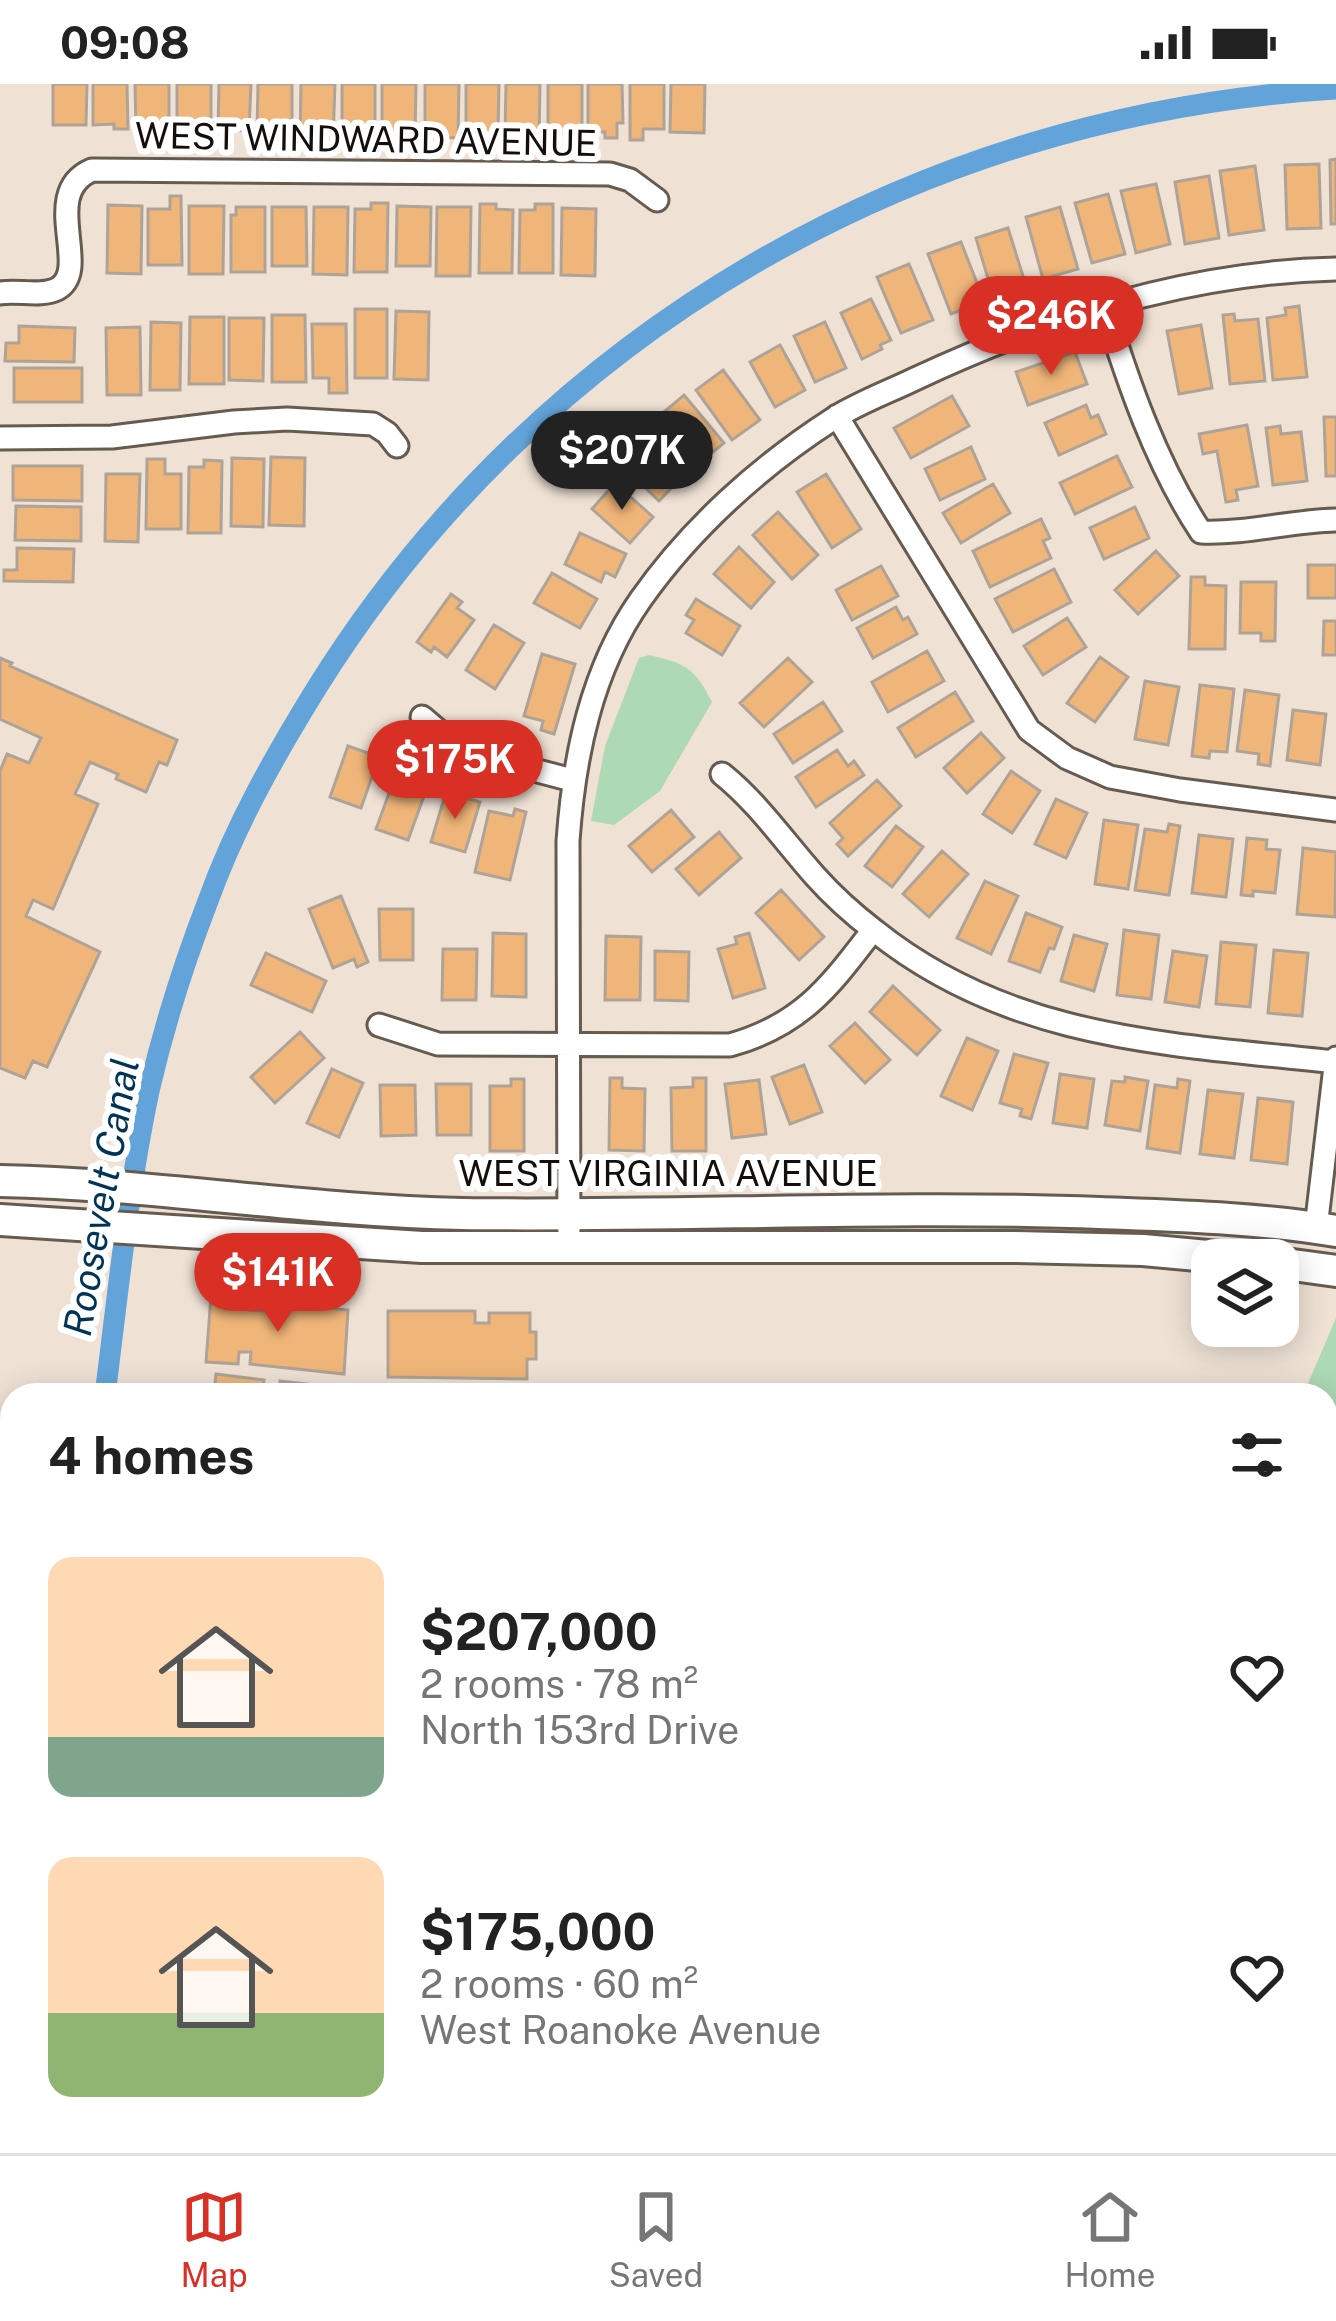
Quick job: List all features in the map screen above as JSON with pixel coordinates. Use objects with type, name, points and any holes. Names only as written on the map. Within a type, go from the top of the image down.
[{"type":"main road","name":"WEST VIRGINIA AVENUE","points":[[0,1180],[393,1212],[1018,1210],[1173,1216],[1326,1230]]},
{"type":"main road","name":"WEST VIRGINIA AVENUE","points":[[0,1220],[382,1245],[1014,1247],[1191,1254]]},
{"type":"main road","points":[[1299,1266],[1336,1271]]},
{"type":"street","name":"WEST WINDWARD AVENUE","points":[[0,293],[45,292],[67,280],[67,199],[72,185],[92,170],[610,174],[630,180],[657,200]]},
{"type":"street","points":[[569,1249],[568,841],[572,780],[590,705],[639,602],[680,550],[729,500],[770,463],[837,416],[1007,338],[1104,305],[1221,279],[1336,268]]},
{"type":"street","points":[[1104,305],[1142,414],[1201,532],[1336,520]]},
{"type":"street","points":[[837,416],[1029,730],[1067,758],[1110,777],[1336,810]]},
{"type":"street","points":[[0,438],[112,437],[234,422],[310,420],[374,424],[397,446]]},
{"type":"street","points":[[422,717],[462,751],[572,780]]},
{"type":"street","points":[[722,774],[748,795],[817,879],[873,930],[913,959],[980,996],[1036,1018],[1118,1037],[1336,1060],[1326,1230]]},
{"type":"street","points":[[379,1024],[438,1044],[730,1045],[783,1024],[827,991],[873,930]]},
{"type":"green space","points":[[649,655],[688,669],[712,702],[660,791],[614,825],[591,821],[605,746],[639,658]]},
{"type":"green space","points":[[1336,1318],[1336,1383],[1308,1383]]},
{"type":"building","points":[[53,84],[87,84],[86,125],[53,125]]},
{"type":"building","points":[[93,84],[127,84],[128,129],[93,125]]},
{"type":"building","points":[[135,84],[169,84],[169,133],[136,133]]},
{"type":"building","points":[[177,84],[211,84],[211,132],[177,132]]},
{"type":"building","points":[[219,84],[251,84],[249,131],[218,130]]},
{"type":"building","points":[[258,84],[292,84],[292,133],[257,132]]},
{"type":"building","points":[[301,84],[335,84],[333,142],[300,141]]},
{"type":"building","points":[[342,84],[375,84],[375,130],[356,130],[356,142],[342,142]]},
{"type":"building","points":[[382,84],[416,84],[415,137],[382,130]]},
{"type":"building","points":[[425,84],[459,84],[458,138],[425,137]]},
{"type":"building","points":[[466,84],[499,84],[498,134],[466,133]]},
{"type":"building","points":[[506,84],[540,84],[539,143],[525,143],[525,132],[505,131]]},
{"type":"building","points":[[548,84],[582,84],[582,133],[548,133]]},
{"type":"building","points":[[588,84],[622,84],[623,123],[617,123],[617,138],[588,132]]},
{"type":"building","points":[[630,84],[664,84],[664,129],[643,129],[643,140],[630,140]]},
{"type":"building","points":[[671,84],[705,84],[704,133],[670,132]]},
{"type":"building","points":[[1336,159],[1336,224],[1331,224],[1330,160]]},
{"type":"building","points":[[1319,164],[1321,228],[1287,229],[1285,165]]},
{"type":"building","points":[[1255,166],[1264,230],[1229,235],[1220,171]]},
{"type":"building","points":[[1209,176],[1219,238],[1185,244],[1175,182]]},
{"type":"building","points":[[1156,184],[1170,244],[1136,253],[1121,191]]},
{"type":"building","points":[[1108,194],[1125,254],[1092,263],[1075,203]]},
{"type":"building","points":[[170,196],[181,196],[182,265],[148,265],[148,209],[170,209]]},
{"type":"building","points":[[371,203],[388,203],[387,272],[354,272],[355,209],[371,209]]},
{"type":"building","points":[[480,204],[513,210],[512,273],[479,273]]},
{"type":"building","points":[[535,204],[553,204],[553,273],[519,273],[520,210],[535,210]]},
{"type":"building","points":[[108,205],[142,206],[141,274],[107,273]]},
{"type":"building","points":[[189,206],[224,206],[223,274],[189,274]]},
{"type":"building","points":[[397,206],[431,207],[430,266],[396,266]]},
{"type":"building","points":[[236,207],[265,207],[265,272],[231,272],[231,215],[236,215]]},
{"type":"building","points":[[272,207],[306,207],[307,266],[272,266]]},
{"type":"building","points":[[314,207],[348,207],[347,275],[313,274]]},
{"type":"building","points":[[437,207],[471,207],[470,276],[436,276]]},
{"type":"building","points":[[1060,207],[1078,269],[1043,279],[1026,217]]},
{"type":"building","points":[[562,208],[596,209],[595,276],[561,275]]},
{"type":"building","points":[[1008,228],[1027,289],[994,299],[976,238]]},
{"type":"building","points":[[961,242],[984,301],[951,314],[928,254]]},
{"type":"building","points":[[909,264],[933,320],[901,333],[877,277]]},
{"type":"building","points":[[871,299],[891,340],[862,359],[841,313]]},
{"type":"building","points":[[1299,306],[1307,377],[1273,380],[1267,318],[1286,315],[1285,308]]},
{"type":"building","points":[[355,309],[387,309],[387,378],[355,378]]},
{"type":"building","points":[[396,311],[429,312],[428,380],[394,379]]},
{"type":"building","points":[[1234,314],[1235,321],[1258,319],[1265,381],[1230,384],[1223,315]]},
{"type":"building","points":[[272,315],[305,315],[306,382],[272,382]]},
{"type":"building","points":[[190,317],[224,317],[224,384],[189,384]]},
{"type":"building","points":[[229,318],[264,318],[263,381],[229,380]]},
{"type":"building","points":[[151,322],[181,323],[180,390],[150,390]]},
{"type":"building","points":[[825,322],[846,368],[815,382],[794,336]]},
{"type":"building","points":[[312,324],[346,324],[347,393],[329,393],[329,378],[313,378]]},
{"type":"building","points":[[1201,325],[1212,388],[1179,394],[1167,331]]},
{"type":"building","points":[[19,326],[75,328],[74,362],[5,361],[6,343],[19,343]]},
{"type":"building","points":[[140,327],[141,395],[107,395],[106,328]]},
{"type":"building","points":[[780,345],[805,390],[775,407],[750,362]]},
{"type":"building","points":[[1075,352],[1087,384],[1028,405],[1016,372]]},
{"type":"building","points":[[14,368],[82,368],[82,402],[14,402]]},
{"type":"building","points":[[723,370],[760,420],[732,440],[696,390]]},
{"type":"building","points":[[684,395],[724,443],[697,465],[658,417]]},
{"type":"building","points":[[952,396],[969,426],[911,458],[894,428]]},
{"type":"building","points":[[1086,405],[1091,418],[1098,415],[1106,434],[1059,455],[1045,423]]},
{"type":"building","points":[[1324,417],[1336,417],[1336,476],[1326,476]]},
{"type":"building","points":[[1247,425],[1258,486],[1236,490],[1238,500],[1226,502],[1217,451],[1203,454],[1199,434]]},
{"type":"building","points":[[1280,426],[1281,434],[1301,432],[1307,481],[1273,485],[1266,428]]},
{"type":"building","points":[[635,431],[683,476],[659,501],[612,456]]},
{"type":"building","points":[[971,447],[985,479],[940,500],[925,469]]},
{"type":"building","points":[[1117,456],[1132,487],[1075,514],[1060,483]]},
{"type":"building","points":[[271,457],[305,458],[304,526],[269,525]]},
{"type":"building","points":[[232,458],[264,459],[263,527],[231,526]]},
{"type":"building","points":[[147,459],[165,459],[165,474],[181,474],[181,529],[146,529]]},
{"type":"building","points":[[204,460],[222,461],[221,533],[188,533],[189,467],[204,467]]},
{"type":"building","points":[[13,466],[82,466],[82,501],[13,500]]},
{"type":"building","points":[[106,474],[140,474],[138,542],[105,541]]},
{"type":"building","points":[[826,474],[861,529],[832,548],[797,492]]},
{"type":"building","points":[[615,483],[653,517],[630,543],[592,509]]},
{"type":"building","points":[[993,484],[1010,513],[961,543],[943,513]]},
{"type":"building","points":[[16,506],[81,507],[81,541],[15,540]]},
{"type":"building","points":[[1135,507],[1149,538],[1104,559],[1090,528]]},
{"type":"building","points":[[778,512],[818,555],[792,579],[753,535]]},
{"type":"building","points":[[1041,519],[1050,538],[1043,541],[1051,558],[990,587],[973,551]]},
{"type":"building","points":[[580,533],[626,554],[615,577],[605,572],[601,582],[565,564]]},
{"type":"building","points":[[739,547],[774,582],[751,608],[714,574]]},
{"type":"building","points":[[17,548],[74,549],[73,582],[4,581],[4,570],[17,570]]},
{"type":"building","points":[[1156,551],[1179,576],[1138,614],[1115,590]]},
{"type":"building","points":[[1308,565],[1336,565],[1336,598],[1308,598]]},
{"type":"building","points":[[881,566],[898,596],[852,620],[836,590]]},
{"type":"building","points":[[1054,569],[1071,602],[1013,632],[995,599]]},
{"type":"building","points":[[552,573],[597,599],[580,628],[534,603]]},
{"type":"building","points":[[1191,577],[1205,577],[1205,585],[1226,586],[1225,649],[1189,649]]},
{"type":"building","points":[[1241,582],[1276,582],[1275,641],[1261,641],[1261,633],[1240,633]]},
{"type":"building","points":[[451,594],[462,602],[457,608],[474,620],[447,657],[417,642]]},
{"type":"building","points":[[696,599],[740,626],[722,655],[686,633],[694,620],[686,615]]},
{"type":"building","points":[[896,607],[917,634],[873,658],[857,628]]},
{"type":"building","points":[[1067,618],[1086,647],[1043,675],[1024,646]]},
{"type":"building","points":[[1324,621],[1336,621],[1336,655],[1323,655]]},
{"type":"building","points":[[494,625],[524,643],[495,689],[466,670]]},
{"type":"building","points":[[927,651],[944,681],[888,712],[872,682]]},
{"type":"building","points":[[542,654],[575,664],[554,734],[541,730],[543,721],[524,716]]},
{"type":"building","points":[[1100,657],[1128,677],[1095,722],[1067,703]]},
{"type":"building","points":[[0,658],[177,740],[167,765],[159,762],[146,792],[90,762],[75,794],[98,804],[53,909],[33,900],[26,916],[100,952],[47,1067],[33,1061],[25,1078],[0,1068],[0,771],[7,754],[29,763],[41,738],[0,719]]},
{"type":"building","points":[[788,658],[812,682],[764,727],[740,703]]},
{"type":"building","points":[[1145,681],[1179,687],[1168,745],[1135,739]]},
{"type":"building","points":[[1200,685],[1234,689],[1227,752],[1210,751],[1209,758],[1192,756]]},
{"type":"building","points":[[1245,690],[1279,695],[1270,766],[1258,764],[1259,754],[1237,751]]},
{"type":"building","points":[[955,692],[973,721],[916,757],[898,728]]},
{"type":"building","points":[[823,702],[842,731],[793,763],[774,734]]},
{"type":"building","points":[[1293,710],[1326,714],[1320,765],[1287,760]]},
{"type":"building","points":[[981,733],[1004,758],[967,793],[944,768]]},
{"type":"building","points":[[348,746],[379,757],[361,808],[330,797]]},
{"type":"building","points":[[837,750],[848,766],[854,761],[864,775],[816,807],[796,777]]},
{"type":"building","points":[[1011,771],[1040,791],[1012,833],[983,814]]},
{"type":"building","points":[[396,774],[428,785],[408,840],[376,829]]},
{"type":"building","points":[[877,780],[901,806],[848,856],[837,844],[843,838],[830,823]]},
{"type":"building","points":[[446,792],[480,802],[465,852],[431,842]]},
{"type":"building","points":[[1056,799],[1087,813],[1066,858],[1035,844]]},
{"type":"building","points":[[515,809],[526,812],[510,880],[475,872],[489,811],[513,816]]},
{"type":"building","points":[[671,810],[694,837],[652,872],[629,846]]},
{"type":"building","points":[[1104,820],[1138,825],[1128,889],[1095,884]]},
{"type":"building","points":[[1169,824],[1180,826],[1169,895],[1135,890],[1145,829],[1167,832]]},
{"type":"building","points":[[896,826],[923,847],[892,887],[865,866]]},
{"type":"building","points":[[719,832],[741,858],[699,895],[676,869]]},
{"type":"building","points":[[1199,835],[1233,839],[1226,897],[1192,893]]},
{"type":"building","points":[[1247,838],[1267,840],[1266,849],[1280,850],[1275,893],[1241,895]]},
{"type":"building","points":[[1303,848],[1336,852],[1335,917],[1297,914]]},
{"type":"building","points":[[942,851],[968,874],[929,917],[903,894]]},
{"type":"building","points":[[985,881],[1018,896],[991,954],[957,938]]},
{"type":"building","points":[[781,890],[824,937],[799,960],[756,913]]},
{"type":"building","points":[[341,896],[368,962],[357,967],[354,959],[333,968],[309,909]]},
{"type":"building","points":[[379,909],[413,909],[413,960],[380,960]]},
{"type":"building","points":[[1026,913],[1062,927],[1040,972],[1009,961]]},
{"type":"building","points":[[1124,930],[1159,935],[1151,999],[1117,995]]},
{"type":"building","points":[[493,933],[526,934],[526,997],[492,996]]},
{"type":"building","points":[[749,933],[765,988],[733,998],[718,949],[737,944],[735,937]]},
{"type":"building","points":[[1074,935],[1107,944],[1094,991],[1061,981]]},
{"type":"building","points":[[606,936],[641,937],[640,1000],[605,1000]]},
{"type":"building","points":[[1221,942],[1256,945],[1250,1007],[1216,1004]]},
{"type":"building","points":[[443,949],[477,949],[476,1000],[442,1000]]},
{"type":"building","points":[[1274,950],[1308,953],[1302,1016],[1268,1013]]},
{"type":"building","points":[[655,951],[689,952],[688,1001],[655,1000]]},
{"type":"building","points":[[1173,951],[1207,956],[1199,1007],[1165,1002]]},
{"type":"building","points":[[266,953],[326,981],[312,1012],[251,985]]},
{"type":"building","points":[[893,986],[940,1030],[917,1055],[870,1012]]},
{"type":"building","points":[[855,1023],[890,1060],[865,1083],[830,1046]]},
{"type":"building","points":[[300,1032],[324,1058],[275,1103],[251,1077]]},
{"type":"building","points":[[967,1038],[998,1051],[972,1110],[941,1096]]},
{"type":"building","points":[[1014,1054],[1048,1063],[1031,1119],[1020,1116],[1022,1109],[1000,1103]]},
{"type":"building","points":[[804,1065],[822,1112],[790,1124],[772,1077]]},
{"type":"building","points":[[332,1069],[363,1083],[339,1137],[307,1123]]},
{"type":"building","points":[[1060,1074],[1094,1079],[1087,1128],[1053,1123]]},
{"type":"building","points":[[1125,1077],[1148,1081],[1140,1131],[1105,1125],[1112,1081],[1125,1082]]},
{"type":"building","points":[[610,1078],[622,1078],[622,1088],[645,1089],[644,1151],[609,1150]]},
{"type":"building","points":[[693,1078],[706,1078],[706,1151],[672,1151],[671,1088],[693,1087]]},
{"type":"building","points":[[511,1079],[524,1079],[524,1151],[490,1151],[490,1086],[511,1086]]},
{"type":"building","points":[[1178,1079],[1190,1081],[1180,1153],[1147,1148],[1155,1085],[1177,1088]]},
{"type":"building","points":[[759,1080],[766,1134],[732,1138],[725,1084]]},
{"type":"building","points":[[436,1084],[471,1084],[471,1135],[437,1135]]},
{"type":"building","points":[[380,1085],[415,1085],[416,1135],[381,1136]]},
{"type":"building","points":[[1208,1090],[1243,1094],[1234,1158],[1200,1154]]},
{"type":"building","points":[[1258,1098],[1293,1102],[1287,1164],[1251,1160]]},
{"type":"building","points":[[211,1296],[249,1299],[249,1310],[263,1311],[263,1301],[348,1310],[344,1374],[250,1364],[251,1352],[239,1352],[238,1364],[206,1362]]},
{"type":"building","points":[[388,1311],[475,1311],[475,1323],[489,1323],[489,1313],[530,1313],[536,1359],[527,1359],[527,1379],[388,1377]]},
{"type":"building","points":[[216,1374],[264,1380],[264,1383],[215,1383]]},
{"type":"waterway","name":"Roosevelt Canal","points":[[107,1383],[149,1091],[183,971],[230,846],[316,689],[406,562],[510,448],[626,349],[752,264],[888,196],[1032,143],[1181,107],[1336,89]]}]
